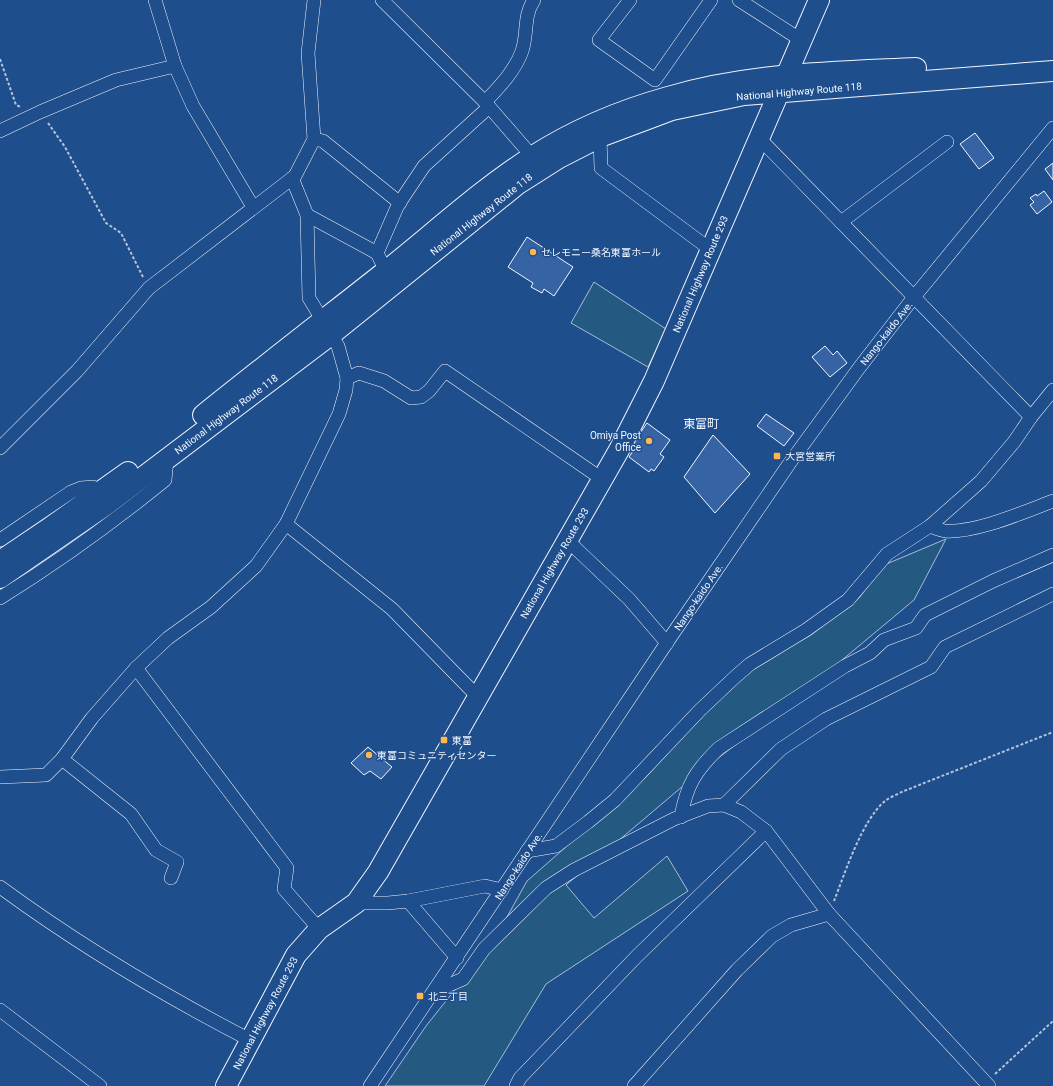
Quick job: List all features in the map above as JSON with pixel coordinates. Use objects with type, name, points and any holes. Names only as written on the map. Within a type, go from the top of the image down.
[{"type":"highway","name":"National Highway Route 293","points":[[226,1086],[296,954],[319,929],[356,902],[378,872],[633,425],[711,250],[819,0]]},
{"type":"highway","name":"National Highway Route 118","points":[[0,561],[158,451],[481,213],[537,162],[672,110],[782,84],[872,70],[1051,70]]},
{"type":"highway","name":"National Highway Route 118","points":[[0,578],[62,537],[167,459],[327,327],[381,262],[595,124],[668,97],[743,81],[782,84]]},
{"type":"street","points":[[155,0],[175,66],[193,106],[253,207]]},
{"type":"street","points":[[0,448],[77,371],[149,288],[295,176],[314,138],[308,53],[314,0]]},
{"type":"street","points":[[382,0],[487,105],[537,162]]},
{"type":"street","points":[[307,215],[381,262],[400,203],[424,166],[487,105],[514,69],[522,51],[528,8],[534,0]]},
{"type":"street","points":[[630,0],[599,40],[655,80],[711,0]]},
{"type":"street","points":[[739,0],[801,40]]},
{"type":"street","points":[[0,131],[40,112],[116,80],[175,66]]},
{"type":"street","name":"Nango-kaido Ave.","points":[[370,1086],[435,991],[667,642],[789,464],[859,368],[914,297],[1053,128]]},
{"type":"street","points":[[600,137],[602,168],[711,250]]},
{"type":"street","points":[[314,138],[323,141],[400,203]]},
{"type":"street","points":[[759,138],[1031,417]]},
{"type":"street","points":[[841,222],[947,142]]},
{"type":"street","points":[[0,777],[46,775],[62,759],[92,718],[136,668],[168,638],[211,608],[256,566],[286,524],[339,414],[346,390],[347,378],[338,346],[309,298],[307,215],[292,178]]},
{"type":"street","points":[[347,378],[359,373],[384,381],[411,398],[421,397],[430,391],[445,371],[602,479]]},
{"type":"street","points":[[527,851],[556,846],[615,800],[700,710],[750,664],[837,609],[858,590],[887,554],[930,526],[980,481],[1014,442],[1031,417],[1053,390]]},
{"type":"street","points":[[0,598],[73,550],[118,518],[165,480],[167,459]]},
{"type":"street","points":[[0,540],[71,492],[93,487],[99,492]]},
{"type":"street","points":[[930,526],[943,531],[970,528],[1002,519],[1053,501]]},
{"type":"street","points":[[286,524],[392,609],[478,697]]},
{"type":"street","points":[[568,540],[629,599],[667,642]]},
{"type":"street","points":[[681,817],[685,796],[690,784],[708,758],[719,748],[845,666],[870,653],[884,640],[916,628],[925,615],[993,581],[1053,555]]},
{"type":"street","points":[[724,805],[781,749],[826,719],[931,667],[945,647],[1053,594]]},
{"type":"street","points":[[136,668],[287,868],[284,889],[319,929]]},
{"type":"street","points":[[62,759],[131,814],[156,850],[177,862],[171,878]]},
{"type":"street","points":[[435,991],[463,979],[484,948],[546,888],[574,870],[681,817],[708,806],[724,805],[741,812],[766,831],[829,914],[988,1084]]},
{"type":"street","points":[[516,1086],[520,1078],[637,956],[766,831]]},
{"type":"street","points":[[356,902],[388,903],[408,901],[485,886],[502,890]]},
{"type":"street","points":[[0,887],[129,974],[172,999],[250,1040]]},
{"type":"street","points":[[408,901],[457,958]]},
{"type":"street","points":[[634,1086],[713,996],[772,936],[791,925],[829,914]]},
{"type":"street","points":[[0,1010],[100,1086]]},
{"type":"path","points":[[0,59],[16,105],[40,112],[65,147],[106,222],[121,233],[149,288]]},
{"type":"path","points":[[829,914],[852,856],[871,817],[885,801],[904,791],[1053,732]]},
{"type":"path","points":[[988,1084],[1053,1022]]},
{"type":"shaded area","points":[[594,282],[666,329],[648,367],[571,323]]},
{"type":"shaded area","points":[[946,539],[914,600],[793,701],[696,775],[566,885],[594,918],[667,856],[688,891],[546,984],[484,1086],[385,1086],[426,1026],[493,942],[527,881],[647,776],[705,712],[753,667],[811,635],[859,598],[884,565]]},
{"type":"building","points":[[975,133],[994,158],[979,169],[960,144]]},
{"type":"building","points":[[1053,163],[1053,180],[1045,169]]},
{"type":"building","points":[[1044,191],[1052,202],[1037,214],[1030,205],[1034,202],[1030,198],[1036,194],[1037,196]]},
{"type":"building","name":"セレモニー桑名東富ホール","points":[[527,237],[573,267],[554,296],[544,289],[542,293],[531,287],[533,283],[508,267]]},
{"type":"building","points":[[825,346],[833,355],[837,351],[847,363],[830,377],[812,357]]},
{"type":"building","points":[[766,414],[794,433],[784,446],[757,426]]},
{"type":"building","points":[[647,423],[670,440],[660,454],[664,457],[654,471],[651,469],[649,472],[629,457],[633,451],[629,449]]},
{"type":"building","points":[[713,435],[750,474],[715,513],[684,477]]},
{"type":"building","name":"東富コミュニティセンター","points":[[368,747],[392,767],[381,779],[370,771],[364,775],[351,763]]},
{"type":"place","name":"セレモニー桑名東富ホール","points":[[533,252]]},
{"type":"place","name":"Omiya Post Office","points":[[649,441]]},
{"type":"place","name":"大宮営業所","points":[[777,456]]},
{"type":"place","name":"東富","points":[[444,740]]},
{"type":"place","name":"東富コミュニティセンター","points":[[369,755]]},
{"type":"place","name":"北三丁目","points":[[420,996]]},
{"type":"district","name":"東富町","points":[[701,424]]}]
